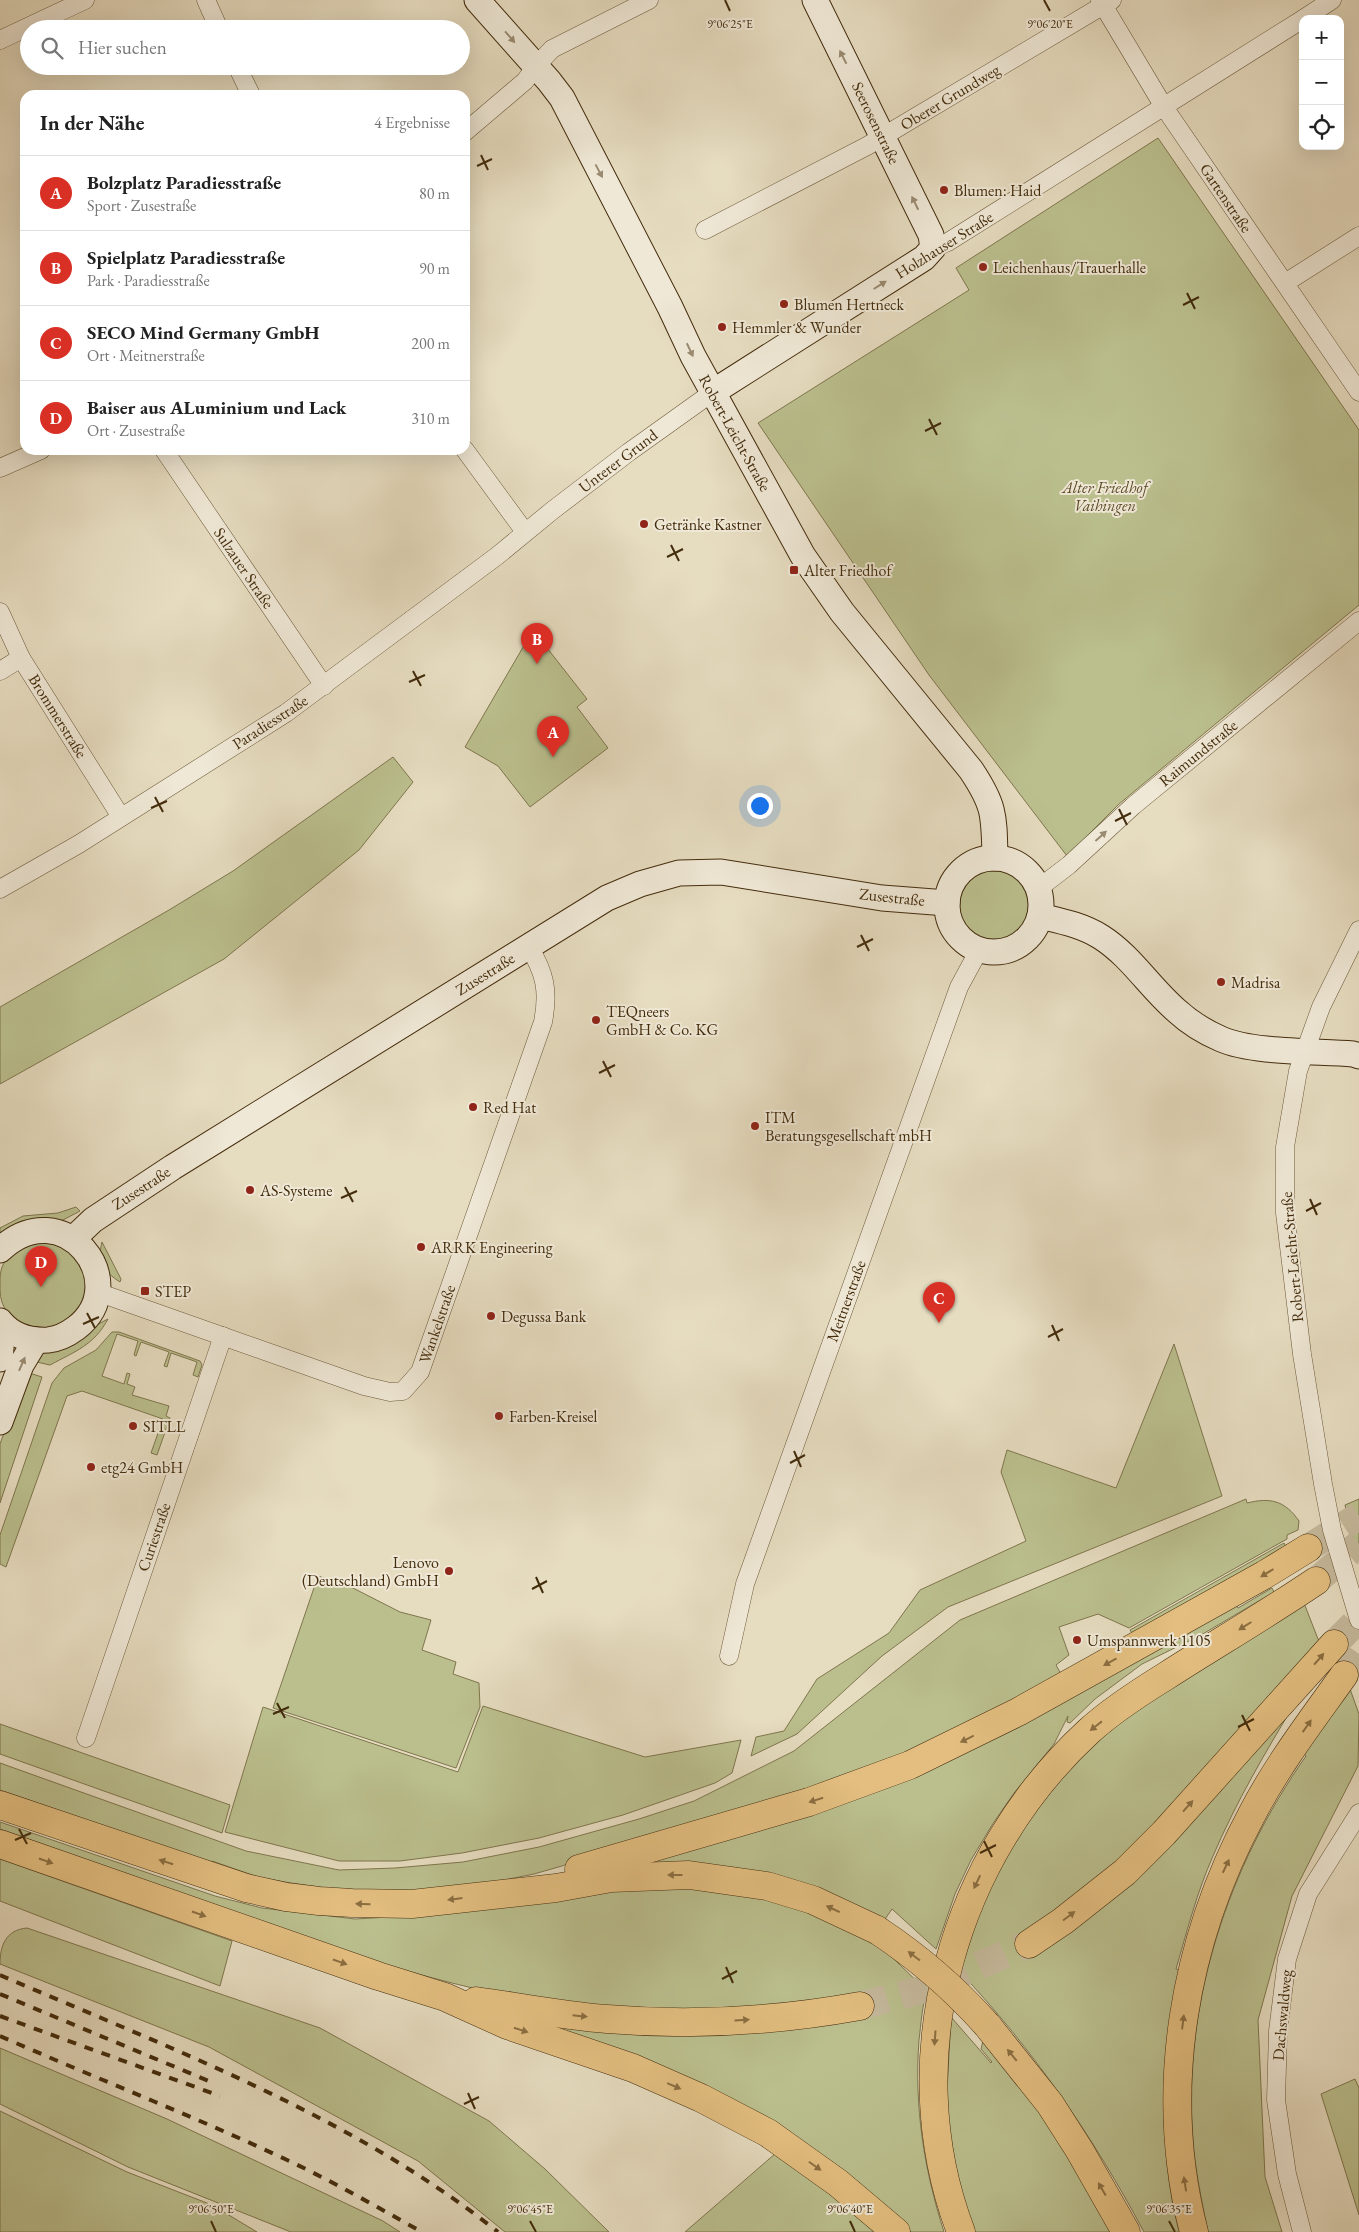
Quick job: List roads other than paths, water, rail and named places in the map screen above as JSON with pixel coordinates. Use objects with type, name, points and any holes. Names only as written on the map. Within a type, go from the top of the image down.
[{"type":"highway","points":[[497,1893],[809,1802],[910,1765],[1010,1717],[1308,1548]]},
{"type":"highway","points":[[961,2232],[941,2159],[935,2115],[934,2057],[937,2022],[950,1956],[971,1894],[986,1862],[1022,1805],[1043,1778],[1090,1730],[1147,1688],[1316,1581]]},
{"type":"highway","points":[[1029,1944],[1063,1921],[1125,1872],[1164,1833],[1334,1644]]},
{"type":"highway","points":[[1194,2232],[1181,2155],[1178,2088],[1184,2015],[1198,1945],[1221,1877],[1252,1813],[1289,1752],[1344,1675]]},
{"type":"highway","points":[[0,1805],[237,1885],[286,1897],[383,1904],[412,1904],[497,1893],[556,1888],[628,1877],[689,1875],[767,1886],[813,1900],[877,1930],[927,1966],[960,1996],[987,2025],[1050,2104],[1080,2151],[1126,2232]]},
{"type":"highway","points":[[0,1844],[378,1976],[445,1997],[507,2025],[633,2068],[701,2098],[768,2133],[838,2183],[896,2232]]},
{"type":"highway","points":[[445,1997],[569,2015],[649,2021],[746,2020],[830,2012],[860,2006]]},
{"type":"street","points":[[42,20],[85,0]]},
{"type":"street","points":[[206,0],[216,20]]},
{"type":"street","name":"Robert-Leicht-Straße","points":[[477,0],[562,98],[713,392],[804,556],[842,612],[971,770],[985,791],[992,806],[995,824],[995,858]]},
{"type":"street","points":[[470,128],[525,81],[552,49],[649,0]]},
{"type":"street","name":"Seerosenstraße","points":[[814,0],[884,137],[931,235],[932,248]]},
{"type":"street","name":"Holzhauser Straße","points":[[1309,15],[1332,0]]},
{"type":"street","name":"Oberer Grundweg","points":[[705,230],[884,137],[1105,2]]},
{"type":"street","name":"Gartenstraße","points":[[1105,2],[1164,107],[1359,392]]},
{"type":"street","name":"Holzhauser Straße","points":[[713,392],[924,258],[932,248],[948,242],[1299,22]]},
{"type":"street","points":[[0,40],[20,31]]},
{"type":"street","points":[[242,75],[249,90]]},
{"type":"street","points":[[1284,283],[1359,236]]},
{"type":"street","name":"Unterer Grund","points":[[525,532],[651,436],[713,392]]},
{"type":"street","points":[[0,468],[30,455]]},
{"type":"street","name":"Sulzauer Straße","points":[[167,455],[324,686]]},
{"type":"street","points":[[469,455],[525,532]]},
{"type":"street","name":"Paradiesstraße","points":[[0,889],[79,844],[286,713],[496,556],[525,532]]},
{"type":"street","name":"Brommerstraße","points":[[0,612],[21,658],[121,817]]},
{"type":"street","name":"Raimundstraße","points":[[1039,888],[1069,865],[1133,806],[1359,621]]},
{"type":"street","points":[[0,671],[21,658]]},
{"type":"street","points":[[995,858],[1009,860],[1021,866],[1032,876],[1039,888],[1042,902],[1036,928],[1028,938],[1006,951],[992,953],[978,950],[965,943],[955,932],[948,918],[947,904],[954,880],[971,864],[995,858]]},
{"type":"street","name":"Zusestraße","points":[[73,1239],[93,1220],[173,1168],[607,898],[640,884],[679,873],[721,872],[882,898],[947,904]]},
{"type":"street","points":[[1040,916],[1084,928],[1102,937],[1123,954],[1176,1010],[1199,1028],[1223,1040],[1255,1048],[1306,1050],[1359,1056]]},
{"type":"street","name":"Robert-Leicht-Straße","points":[[1359,930],[1320,1007],[1295,1086],[1286,1148],[1285,1213],[1302,1354],[1323,1484],[1332,1530],[1354,1578],[1359,1620]]},
{"type":"street","name":"Wankelstraße","points":[[97,1292],[364,1386],[390,1392],[403,1391],[420,1372],[542,1022],[547,1002],[543,973],[529,947]]},
{"type":"street","name":"Meitnerstraße","points":[[729,1656],[745,1584],[959,987],[978,950]]},
{"type":"street","points":[[0,1250],[10,1240],[25,1232],[58,1232],[73,1239],[85,1250],[93,1262],[97,1277],[97,1292],[92,1309],[83,1323],[69,1334],[53,1340],[36,1340],[18,1336],[2,1323]]},
{"type":"street","points":[[0,1359],[2,1323]]},
{"type":"street","name":"Curiestraße","points":[[86,1738],[223,1336]]},
{"type":"street","points":[[0,1422],[21,1365],[36,1340]]},
{"type":"street","name":"Dachswaldweg","points":[[1302,2232],[1286,2174],[1276,2100],[1278,2031],[1287,1959],[1308,1894],[1359,1814]]},
{"type":"tunnel","points":[[1308,1548],[1359,1516]]},
{"type":"tunnel","points":[[1316,1581],[1359,1544]]},
{"type":"tunnel","points":[[1334,1644],[1359,1619]]},
{"type":"tunnel","points":[[1344,1675],[1359,1654]]},
{"type":"tunnel","points":[[860,2006],[925,1989],[1029,1944]]},
{"type":"railway","points":[[0,1975],[194,2058],[258,2087],[321,2119],[382,2153],[441,2190],[498,2232]]},
{"type":"railway","points":[[0,1994],[216,2084]]},
{"type":"railway","points":[[0,2016],[220,2096]]},
{"type":"railway","points":[[0,2036],[285,2159],[337,2185],[422,2232]]},
{"type":"place","name":"Blumen: Haid","points":[[944,190]]},
{"type":"place","name":"Leichenhaus/Trauerhalle","points":[[983,267]]},
{"type":"place","name":"Blumen Hertneck","points":[[784,304]]},
{"type":"place","name":"Hemmler & Wunder","points":[[722,327]]},
{"type":"place","name":"Getränke Kastner","points":[[644,524]]},
{"type":"place","name":"Alter Friedhof","points":[[794,570]]},
{"type":"place","name":"Spielplatz Paradiesstraße","points":[[537,664]]},
{"type":"place","name":"Bolzplatz Paradiesstraße","points":[[553,757]]},
{"type":"place","name":"Madrisa","points":[[1221,982]]},
{"type":"place","name":"TEQneers GmbH & Co. KG","points":[[596,1020]]},
{"type":"place","name":"Red Hat","points":[[473,1107]]},
{"type":"place","name":"ITM Beratungsgesellschaft mbH","points":[[755,1126]]},
{"type":"place","name":"AS-Systeme","points":[[250,1190]]},
{"type":"place","name":"ARRK Engineering","points":[[421,1247]]},
{"type":"place","name":"Baiser aus ALuminium und Lack","points":[[41,1287]]},
{"type":"place","name":"STEP","points":[[145,1291]]},
{"type":"place","name":"Degussa Bank","points":[[491,1316]]},
{"type":"place","name":"SECO Mind Germany GmbH","points":[[939,1323]]},
{"type":"place","name":"Farben-Kreisel","points":[[499,1416]]},
{"type":"place","name":"SITLL","points":[[133,1426]]},
{"type":"place","name":"etg24 GmbH","points":[[91,1467]]},
{"type":"place","name":"Lenovo (Deutschland) GmbH","points":[[449,1571]]},
{"type":"place","name":"Umspannwerk 1105","points":[[1077,1640]]},
{"type":"park label","name":"Alter Friedhof Vaihingen","points":[[1105,496]]}]
